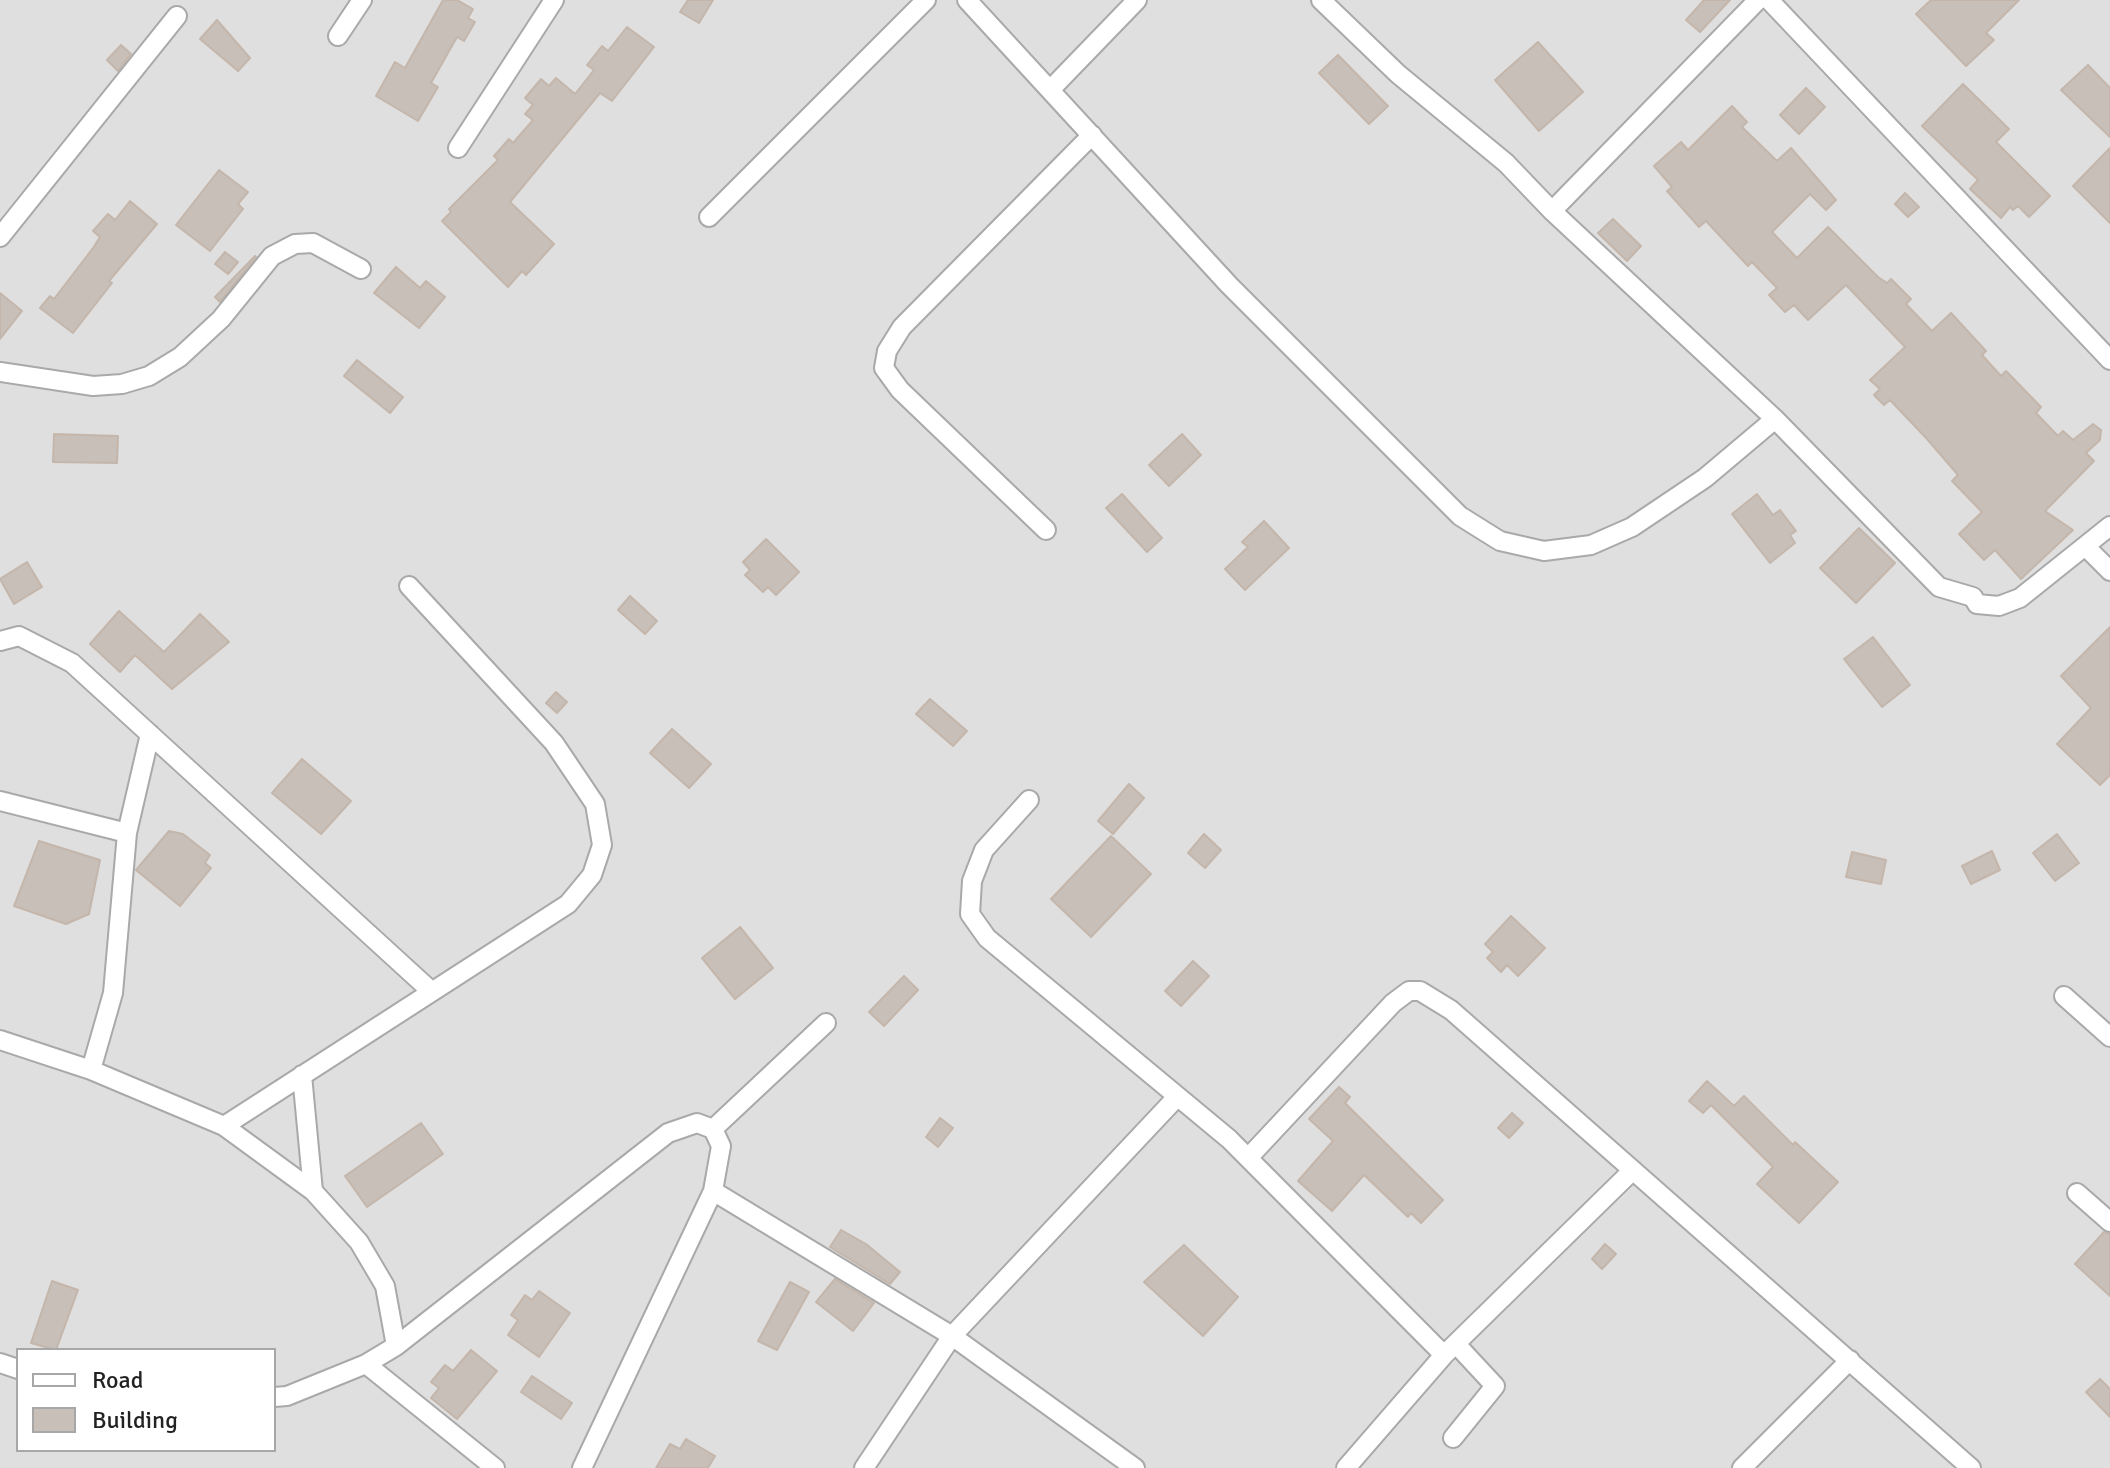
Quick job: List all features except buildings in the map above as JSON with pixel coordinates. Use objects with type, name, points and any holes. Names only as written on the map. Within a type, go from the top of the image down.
[{"type":"street","points":[[338,36],[362,0]]},
{"type":"street","points":[[458,148],[554,0]]},
{"type":"street","points":[[709,217],[926,0]]},
{"type":"street","points":[[967,0],[1229,285],[1460,516],[1500,541],[1544,551],[1591,545],[1632,527],[1705,478],[1775,419]]},
{"type":"street","points":[[1050,90],[1137,0]]},
{"type":"street","points":[[1321,0],[1398,74],[1506,163],[1552,211],[1775,419],[1939,587],[1973,597],[1977,604],[1999,606],[2020,598],[2110,526]]},
{"type":"street","points":[[1552,211],[1758,0]]},
{"type":"street","points":[[1769,0],[2110,360]]},
{"type":"street","points":[[0,237],[177,16]]},
{"type":"street","points":[[1046,530],[900,390],[884,368],[887,351],[902,327],[1092,135]]},
{"type":"street","points":[[0,372],[93,386],[122,384],[149,376],[180,357],[221,319],[272,256],[295,244],[313,243],[361,269]]},
{"type":"street","points":[[2086,547],[2110,571]]},
{"type":"street","points":[[224,1126],[568,904],[592,875],[602,845],[595,804],[554,743],[409,586]]},
{"type":"street","points":[[0,641],[19,636],[72,663],[431,991]]},
{"type":"street","points":[[91,1070],[113,993],[127,833],[150,734]]},
{"type":"street","points":[[1029,800],[984,850],[972,881],[970,914],[987,938],[1248,1158],[1450,1350],[1495,1386],[1453,1438]]},
{"type":"street","points":[[0,801],[127,833]]},
{"type":"street","points":[[1248,1158],[1393,1003],[1409,991],[1420,991],[1451,1010],[1971,1468]]},
{"type":"street","points":[[2064,996],[2110,1037]]},
{"type":"street","points":[[713,1129],[826,1023]]},
{"type":"street","points":[[0,1040],[91,1070],[224,1126],[313,1191],[359,1242],[385,1286],[396,1346]]},
{"type":"street","points":[[302,1075],[313,1191]]},
{"type":"street","points":[[864,1468],[952,1336],[1176,1098]]},
{"type":"street","points":[[276,1397],[287,1396],[366,1364],[396,1346],[668,1133],[697,1123],[713,1129],[721,1146],[713,1191],[582,1468]]},
{"type":"street","points":[[1346,1468],[1450,1350],[1633,1170]]},
{"type":"street","points":[[713,1191],[952,1336],[1135,1468]]},
{"type":"street","points":[[2077,1193],[2110,1222]]},
{"type":"street","points":[[1742,1468],[1850,1360]]},
{"type":"street","points":[[366,1364],[495,1468]]},
{"type":"shaded area","points":[[0,0],[2110,0],[2110,1468],[0,1468]]}]
